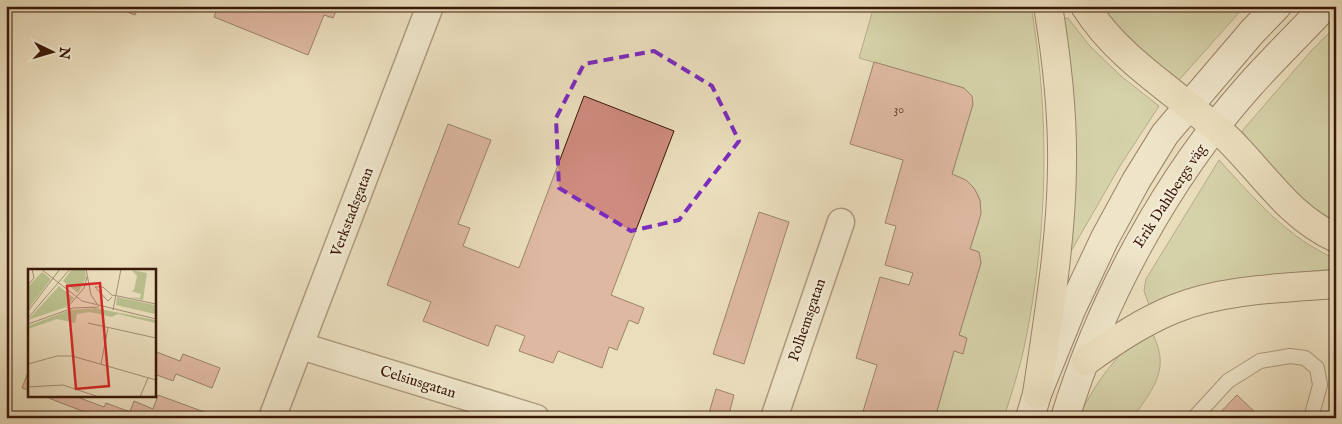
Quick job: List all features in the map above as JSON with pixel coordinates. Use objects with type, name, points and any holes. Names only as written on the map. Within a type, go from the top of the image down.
[{"type":"highway","points":[[1033,406],[1059,229],[1062,168],[1062,120],[1056,57],[1048,6]]},
{"type":"highway","points":[[1085,6],[1095,22],[1121,51],[1228,139],[1283,200],[1306,221],[1336,238]]},
{"type":"highway","points":[[1086,361],[1151,319],[1176,308],[1208,299],[1249,292],[1336,284]]},
{"type":"main road","points":[[1033,406],[1071,310],[1105,238],[1136,181],[1160,142],[1188,106],[1277,6]]},
{"type":"main road","name":"Erik Dahlbergs väg","points":[[1065,418],[1108,305],[1130,260],[1187,166],[1249,86],[1325,6]]},
{"type":"street","name":"Verkstadsgatan","points":[[272,418],[430,6]]},
{"type":"street","name":"Polhemsgatan","points":[[774,418],[841,222]]},
{"type":"street","name":"Celsiusgatan","points":[[301,346],[536,418]]},
{"type":"lane","points":[[1194,418],[1228,381],[1260,361],[1290,356],[1305,358],[1317,368],[1320,385],[1311,418]]},
{"type":"highlighted area","points":[[654,51],[712,86],[739,141],[679,220],[631,231],[559,188],[556,118],[584,64]]},
{"type":"green space","points":[[874,6],[1031,6],[1037,47],[1044,130],[1042,214],[1039,255],[1026,338],[1004,418],[935,418],[954,351],[963,353],[967,338],[959,335],[981,263],[979,252],[970,249],[980,215],[979,197],[974,189],[965,181],[952,174],[973,104],[964,88],[859,58]]},
{"type":"green space","points":[[1101,6],[1245,6],[1179,80],[1128,38]]},
{"type":"green space","points":[[1068,18],[1089,45],[1121,76],[1159,106],[1120,166],[1070,253],[1063,19]]},
{"type":"green space","points":[[1336,26],[1336,222],[1309,205],[1268,166],[1242,131],[1311,51]]},
{"type":"green space","points":[[1219,160],[1258,202],[1287,229],[1319,251],[1336,259],[1336,269],[1217,283],[1149,305],[1144,291],[1146,279]]},
{"type":"green space","points":[[1150,329],[1160,355],[1160,366],[1154,386],[1133,418],[1078,418],[1092,392],[1108,369],[1127,348]]},
{"type":"building","points":[[112,6],[139,6],[135,15]]},
{"type":"building","points":[[218,6],[338,6],[333,18],[324,15],[308,55],[214,17]]},
{"type":"building","points":[[874,62],[964,88],[972,96],[973,104],[952,174],[966,180],[974,188],[980,200],[981,214],[970,249],[979,252],[981,263],[959,335],[967,338],[963,354],[954,351],[935,418],[861,418],[877,365],[856,358],[880,277],[909,285],[913,273],[885,265],[896,226],[885,223],[903,160],[850,144]]},
{"type":"building","points":[[584,96],[674,131],[611,295],[644,308],[638,324],[629,320],[617,350],[609,347],[602,368],[558,351],[553,363],[519,351],[525,336],[496,325],[488,346],[423,321],[431,302],[387,285],[448,124],[491,140],[458,224],[470,228],[463,246],[519,268]]},
{"type":"building","points":[[759,212],[789,222],[744,364],[713,354]]},
{"type":"building","points":[[155,351],[180,361],[183,354],[220,368],[212,388],[176,374],[173,381],[155,374]]},
{"type":"building","points":[[28,373],[28,390],[22,388]]},
{"type":"building","points":[[716,389],[734,395],[728,418],[709,413]]},
{"type":"building","points":[[158,395],[218,417],[100,418],[44,396],[75,396],[104,407],[106,403],[130,412],[134,401],[153,409]]},
{"type":"building","points":[[1237,395],[1261,418],[1215,418]]}]
